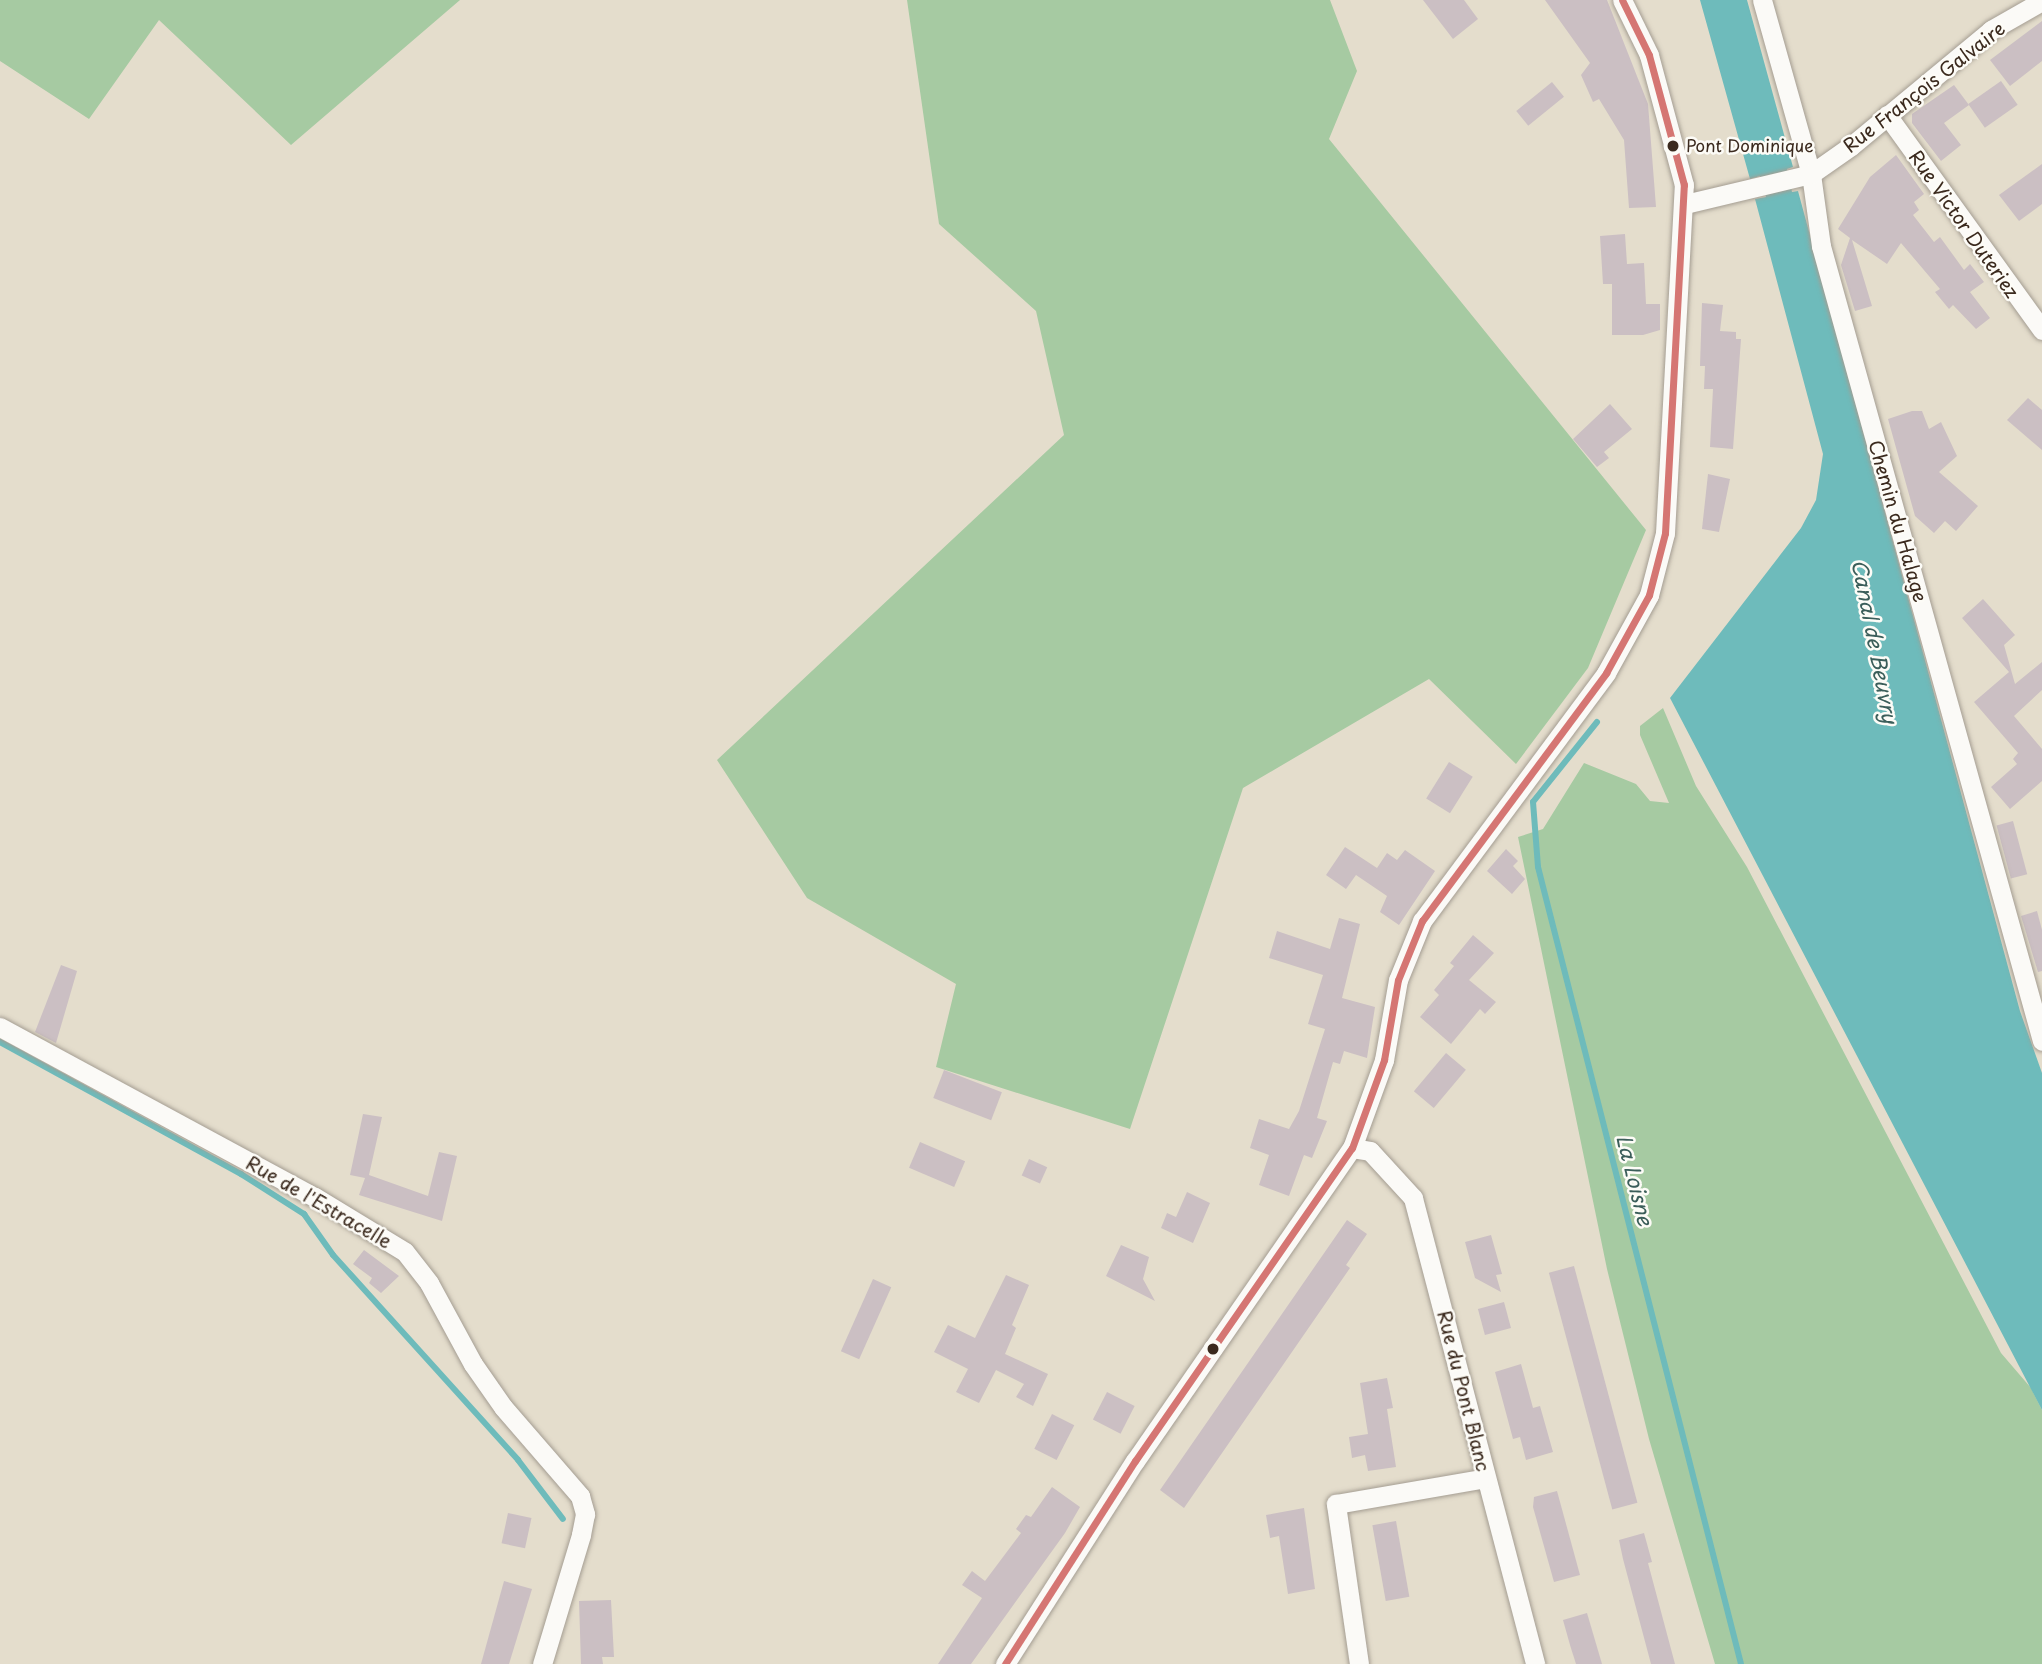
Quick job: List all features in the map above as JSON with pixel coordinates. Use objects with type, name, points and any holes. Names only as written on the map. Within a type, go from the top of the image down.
[{"type":"street","points":[[1005,1664],[1135,1461],[1352,1148],[1384,1060],[1398,980],[1422,921],[1605,673],[1650,595],[1665,533],[1685,204],[1683,170],[1659,88],[1622,0]]},
{"type":"street","name":"Chemin du Halage","points":[[1762,0],[1821,246],[2042,1041]]},
{"type":"street","name":"Rue François Galvaire","points":[[1685,204],[1804,176],[1887,115],[1991,30],[2042,1]]},
{"type":"street","name":"Rue Victor Duteriez","points":[[1887,115],[2042,330]]},
{"type":"street","name":"Rue de l'Estracelle","points":[[0,1027],[315,1197],[405,1252],[429,1283],[503,1407],[580,1496],[585,1514],[581,1535],[542,1664]]},
{"type":"street","name":"Rue du Pont Blanc","points":[[1352,1148],[1370,1151],[1413,1198],[1535,1664]]},
{"type":"street","points":[[1359,1664],[1336,1504],[1486,1478]]},
{"type":"green space","points":[[0,0],[460,0],[291,145],[159,20],[89,119],[0,61]]},
{"type":"green space","points":[[907,0],[1330,0],[1357,71],[1329,139],[1646,530],[1588,668],[1516,764],[1429,679],[1243,788],[1130,1129],[936,1067],[956,984],[807,898],[717,760],[1064,435],[1036,311],[939,224]]},
{"type":"green space","points":[[1663,708],[1696,786],[1747,867],[2001,1353],[2031,1388],[2042,1410],[2042,1664],[1715,1664],[1649,1439],[1607,1269],[1518,837],[1543,829],[1584,763],[1636,784],[1650,801],[1669,803],[1640,735],[1640,726]]},
{"type":"water","name":"Canal de Beuvry","points":[[1700,0],[1747,0],[1793,167],[1787,169],[1792,192],[1798,191],[2020,1011],[2042,1073],[2042,1410],[1670,698],[1801,528],[1816,500],[1823,454],[1755,199],[1766,197],[1760,176],[1750,179]]},
{"type":"building","points":[[1423,0],[1464,0],[1478,19],[1453,39]]},
{"type":"building","points":[[1545,0],[1607,0],[1648,104],[1656,207],[1629,208],[1624,140],[1599,99],[1593,102],[1581,75],[1590,63]]},
{"type":"building","points":[[2042,21],[2042,61],[2010,86],[1990,60]]},
{"type":"building","points":[[2001,81],[2018,105],[1985,128],[1968,104]]},
{"type":"building","points":[[1552,82],[1564,97],[1528,126],[1516,111]]},
{"type":"building","points":[[1954,85],[1969,105],[1944,123],[1961,145],[1941,161],[1912,123],[1912,114]]},
{"type":"building","points":[[1896,155],[1924,194],[1914,202],[1919,210],[1913,215],[1934,242],[1940,237],[1964,270],[1970,264],[1984,282],[1970,292],[1990,318],[1976,329],[1953,305],[1949,309],[1935,292],[1940,289],[1901,243],[1887,264],[1852,240],[1872,306],[1855,311],[1841,265],[1850,238],[1838,229],[1870,177]]},
{"type":"building","points":[[2042,164],[2042,204],[2019,221],[1999,195]]},
{"type":"building","points":[[1625,234],[1627,264],[1644,263],[1646,304],[1660,304],[1660,330],[1643,335],[1612,335],[1612,284],[1603,284],[1600,236]]},
{"type":"building","points":[[1702,303],[1723,305],[1720,331],[1736,332],[1736,339],[1741,339],[1733,449],[1710,447],[1713,389],[1704,389],[1705,366],[1700,366]]},
{"type":"building","points":[[2028,398],[2042,410],[2042,450],[2007,420]]},
{"type":"building","points":[[1610,404],[1632,429],[1604,452],[1609,458],[1597,467],[1573,439]]},
{"type":"building","points":[[1912,411],[1922,411],[1929,429],[1941,422],[1957,456],[1939,472],[1978,506],[1956,531],[1945,521],[1934,533],[1915,516],[1888,419]]},
{"type":"building","points":[[1708,474],[1730,479],[1719,532],[1702,529]]},
{"type":"building","points":[[1983,599],[2015,635],[2004,645],[2015,684],[2042,662],[2042,690],[2014,716],[2042,749],[2042,781],[2010,809],[1991,787],[2017,764],[2013,759],[2018,753],[1974,702],[2009,672],[1962,618]]},
{"type":"building","points":[[1449,762],[1473,777],[1450,813],[1426,798]]},
{"type":"building","points":[[2013,821],[2027,874],[2011,879],[1997,825]]},
{"type":"building","points":[[1345,847],[1377,868],[1387,853],[1397,860],[1405,850],[1435,871],[1399,925],[1380,912],[1387,896],[1356,875],[1346,889],[1326,875]]},
{"type":"building","points":[[1506,849],[1518,861],[1513,866],[1525,879],[1512,894],[1487,871]]},
{"type":"building","points":[[2037,911],[2042,930],[2042,971],[2038,972],[2021,916]]},
{"type":"building","points":[[1339,918],[1360,924],[1342,998],[1375,1007],[1367,1058],[1344,1051],[1340,1064],[1333,1062],[1317,1118],[1327,1121],[1312,1158],[1304,1155],[1289,1196],[1259,1185],[1269,1155],[1250,1148],[1259,1119],[1289,1129],[1299,1111],[1325,1029],[1308,1024],[1323,975],[1269,958],[1277,931],[1330,949]]},
{"type":"building","points":[[1473,935],[1494,953],[1469,980],[1496,1002],[1485,1014],[1480,1009],[1451,1044],[1420,1017],[1439,995],[1434,990],[1454,966],[1450,963]]},
{"type":"building","points":[[61,965],[77,971],[56,1043],[35,1032]]},
{"type":"building","points":[[1446,1053],[1466,1070],[1434,1108],[1414,1091]]},
{"type":"building","points":[[944,1070],[1002,1092],[991,1120],[933,1098]]},
{"type":"building","points":[[363,1114],[382,1117],[369,1175],[428,1196],[439,1152],[457,1156],[442,1221],[359,1195],[365,1178],[350,1175]]},
{"type":"building","points":[[920,1142],[965,1161],[954,1187],[909,1168]]},
{"type":"building","points":[[1029,1159],[1047,1167],[1040,1184],[1022,1175]]},
{"type":"building","points":[[1187,1192],[1210,1203],[1193,1243],[1161,1228],[1167,1213],[1176,1217]]},
{"type":"building","points":[[1347,1220],[1367,1234],[1346,1265],[1350,1268],[1184,1508],[1160,1490]]},
{"type":"building","points":[[1491,1235],[1502,1274],[1496,1275],[1501,1292],[1475,1278],[1465,1242]]},
{"type":"building","points":[[1121,1245],[1149,1257],[1143,1279],[1155,1301],[1106,1276]]},
{"type":"building","points":[[364,1250],[399,1276],[381,1293],[369,1283],[372,1278],[353,1264]]},
{"type":"building","points":[[1574,1266],[1637,1503],[1612,1509],[1549,1273]]},
{"type":"building","points":[[1006,1275],[1029,1285],[1012,1325],[1016,1328],[1005,1354],[1048,1374],[1033,1406],[1016,1397],[1024,1384],[996,1370],[979,1403],[956,1392],[968,1369],[934,1352],[948,1325],[975,1338]]},
{"type":"building","points":[[873,1279],[891,1287],[859,1359],[841,1351]]},
{"type":"building","points":[[1504,1302],[1511,1328],[1485,1335],[1478,1309]]},
{"type":"building","points":[[1521,1364],[1533,1408],[1540,1406],[1553,1452],[1526,1460],[1520,1437],[1513,1439],[1495,1372]]},
{"type":"building","points":[[1387,1378],[1393,1408],[1387,1409],[1396,1467],[1368,1471],[1365,1455],[1352,1458],[1349,1437],[1368,1434],[1360,1383]]},
{"type":"building","points":[[1107,1392],[1135,1406],[1121,1434],[1093,1420]]},
{"type":"building","points":[[1052,1414],[1074,1425],[1057,1460],[1034,1449]]},
{"type":"building","points":[[1052,1487],[1080,1507],[1065,1533],[971,1664],[938,1664],[982,1598],[962,1585],[972,1571],[985,1581],[1021,1533],[1016,1529],[1026,1515],[1031,1517]]},
{"type":"building","points":[[1557,1491],[1580,1575],[1554,1582],[1533,1507],[1534,1497]]},
{"type":"building","points":[[1304,1508],[1315,1589],[1288,1594],[1279,1536],[1270,1538],[1266,1515]]},
{"type":"building","points":[[508,1513],[531,1518],[525,1548],[502,1543]]},
{"type":"building","points":[[1396,1521],[1409,1597],[1386,1601],[1372,1525]]},
{"type":"building","points":[[1644,1533],[1652,1562],[1648,1563],[1675,1664],[1651,1664],[1623,1559],[1619,1540]]},
{"type":"building","points":[[504,1581],[532,1589],[509,1664],[481,1664]]},
{"type":"building","points":[[611,1600],[614,1657],[602,1657],[603,1664],[581,1664],[579,1601]]},
{"type":"building","points":[[1587,1613],[1602,1664],[1576,1664],[1570,1645],[1563,1620]]},
{"type":"waterway","name":"La Loisne","points":[[1597,722],[1533,802],[1538,867],[1741,1664]]},
{"type":"waterway","points":[[0,1042],[241,1174],[304,1214],[333,1255],[518,1460],[563,1519]]},
{"type":"transit line","points":[[1005,1664],[1135,1461],[1352,1148],[1384,1060],[1398,980],[1422,921],[1606,673],[1649,595],[1665,533],[1684,185],[1649,55],[1622,0]]},
{"type":"place","name":"Pont Dominique","points":[[1673,146]]}]
